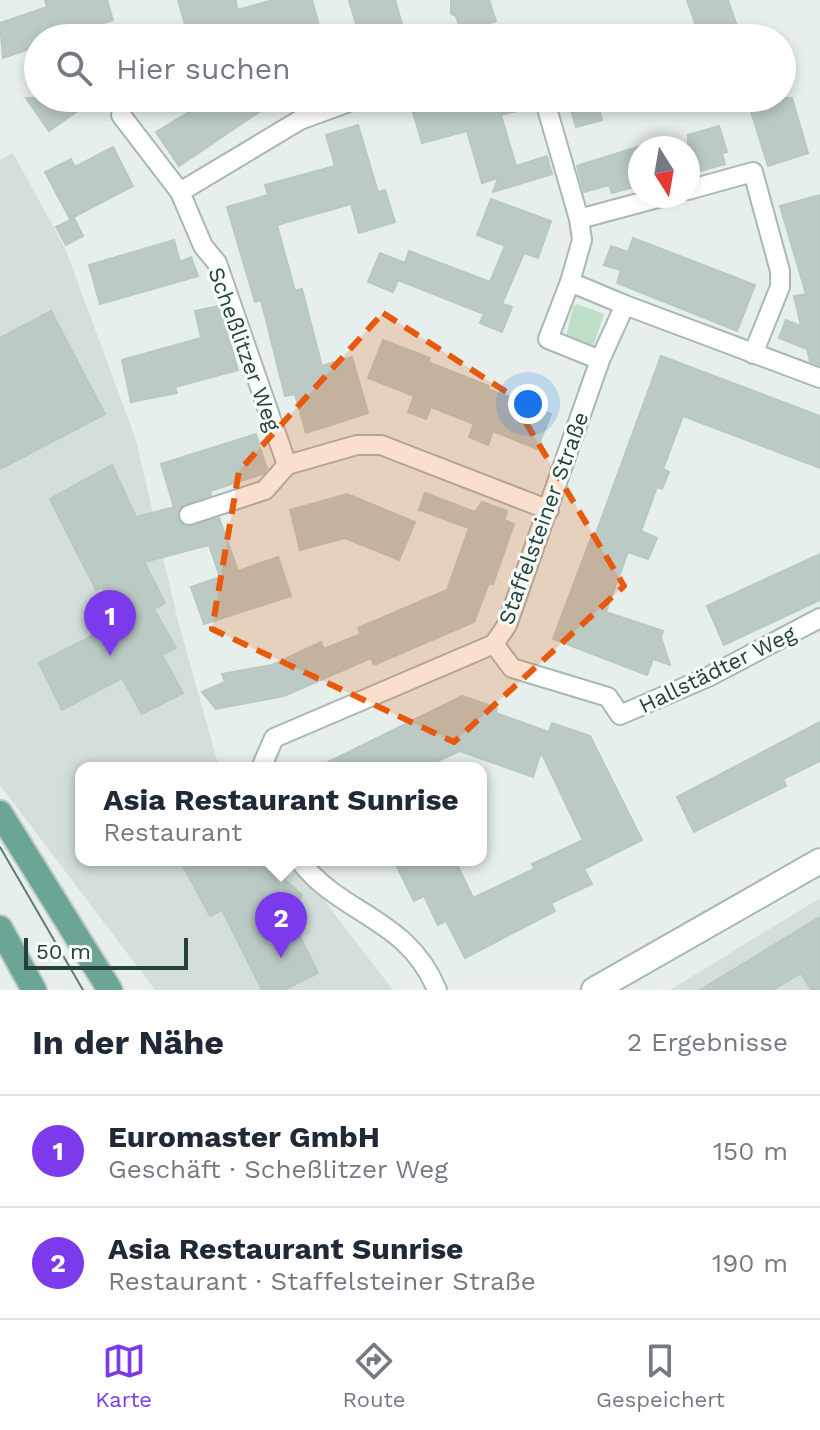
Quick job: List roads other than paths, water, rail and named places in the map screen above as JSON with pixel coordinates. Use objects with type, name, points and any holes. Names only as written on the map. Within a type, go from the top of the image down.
[{"type":"main road","points":[[0,813],[110,990]]},
{"type":"main road","points":[[0,928],[34,990]]},
{"type":"street","points":[[180,192],[300,120],[322,112]]},
{"type":"street","points":[[548,112],[579,219],[581,248],[548,339],[600,360]]},
{"type":"street","name":"Scheßlitzer Weg","points":[[121,115],[180,192],[203,246],[217,263],[287,465]]},
{"type":"street","points":[[700,187],[753,172],[780,271],[780,287],[753,354]]},
{"type":"street","points":[[579,219],[628,206]]},
{"type":"street","points":[[570,282],[820,378]]},
{"type":"street","name":"Staffelsteiner Straße","points":[[264,762],[274,738],[494,644],[507,625],[600,360],[631,307]]},
{"type":"street","points":[[189,515],[265,490],[287,465],[357,445],[381,445],[549,510]]},
{"type":"street","name":"Hallstädter Weg","points":[[494,644],[512,668],[608,697],[620,715],[708,677],[820,618]]},
{"type":"street","points":[[594,990],[820,861]]},
{"type":"street","points":[[305,866],[330,892],[380,921],[412,946],[437,990]]},
{"type":"tram line","points":[[0,847],[83,990]]},
{"type":"place","name":"Euromaster GmbH","points":[[110,656]]},
{"type":"place","name":"Asia Restaurant Sunrise","points":[[281,958]]}]
